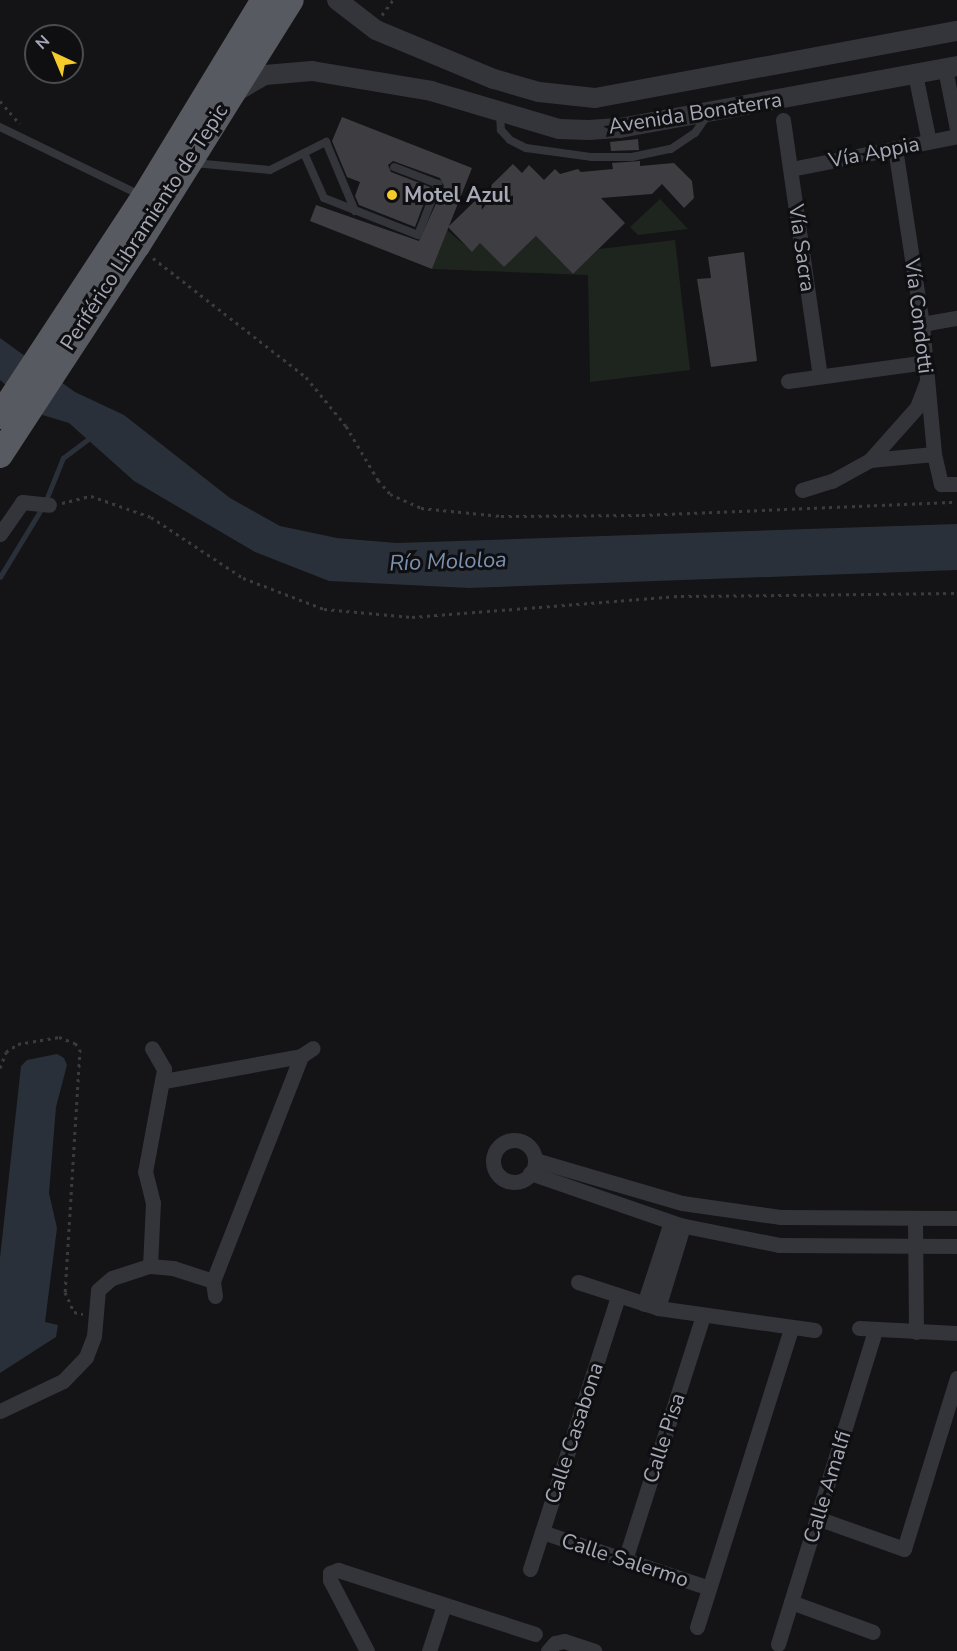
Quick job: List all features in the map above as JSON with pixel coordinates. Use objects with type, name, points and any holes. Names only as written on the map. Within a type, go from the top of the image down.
[{"type":"highway","name":"Periférico Libramiento de Tepic","points":[[0,455],[8,423],[264,0]]},
{"type":"highway","name":"Periférico Libramiento de Tepic","points":[[50,355],[137,246],[228,97],[291,0]]},
{"type":"street","name":"Avenida Bonaterra","points":[[337,0],[376,30],[494,79],[539,92],[595,98],[957,31]]},
{"type":"street","name":"Avenida Bonaterra","points":[[228,97],[257,78],[297,70],[431,91],[559,129],[620,128],[951,68]]},
{"type":"street","points":[[951,68],[957,129]]},
{"type":"street","points":[[915,74],[929,142]]},
{"type":"street","points":[[491,110],[494,79]]},
{"type":"street","name":"Vía Sacra","points":[[783,120],[820,376]]},
{"type":"street","name":"Vía Appia","points":[[791,169],[957,135]]},
{"type":"street","name":"Vía Condotti","points":[[895,148],[922,324],[934,454],[941,484],[957,484]]},
{"type":"street","points":[[922,324],[957,318]]},
{"type":"street","points":[[788,381],[926,362]]},
{"type":"street","points":[[802,490],[832,481],[870,460],[917,407],[928,379]]},
{"type":"street","points":[[870,460],[934,454]]},
{"type":"street","points":[[0,534],[22,502],[44,504]]},
{"type":"street","points":[[150,1266],[153,1203],[145,1172],[164,1081],[164,1069],[152,1048]]},
{"type":"street","points":[[0,1411],[63,1381],[70,1373],[90,1347],[98,1290],[112,1278],[150,1266],[173,1268],[214,1288],[307,1052],[164,1081]]},
{"type":"street","points":[[957,1218],[780,1217],[682,1203],[532,1167],[677,1224],[779,1245],[957,1246]]},
{"type":"street","points":[[915,1218],[916,1332]]},
{"type":"street","points":[[651,1306],[677,1224]]},
{"type":"street","points":[[578,1282],[651,1306],[703,1316],[814,1330]]},
{"type":"street","name":"Calle Casabona","points":[[530,1569],[618,1296]]},
{"type":"street","name":"Calle Pisa","points":[[625,1560],[703,1316]]},
{"type":"street","points":[[697,1627],[790,1328]]},
{"type":"street","points":[[859,1328],[957,1333]]},
{"type":"street","name":"Calle Amalfi","points":[[778,1644],[876,1330]]},
{"type":"street","points":[[817,1518],[904,1550],[957,1378]]},
{"type":"street","name":"Calle Salermo","points":[[542,1532],[709,1588]]},
{"type":"street","points":[[367,1651],[330,1580],[330,1574],[338,1570],[535,1634]]},
{"type":"street","points":[[791,1602],[873,1632]]},
{"type":"street","points":[[429,1651],[444,1605]]},
{"type":"street","points":[[548,1651],[555,1643],[564,1641],[594,1651]]},
{"type":"lane","points":[[491,110],[501,130],[510,140],[526,148],[591,157],[632,157],[671,149],[695,133],[704,120]]},
{"type":"lane","points":[[0,128],[144,197]]},
{"type":"lane","points":[[190,162],[270,170],[326,142],[356,211]]},
{"type":"lane","points":[[304,153],[324,198],[418,235],[438,184],[394,167]]},
{"type":"path","points":[[382,15],[393,0]]},
{"type":"path","points":[[137,246],[306,377],[346,426],[378,480],[390,494],[422,508],[501,516],[619,515],[957,502]]},
{"type":"path","points":[[44,504],[91,496],[105,499],[151,517],[243,578],[324,609],[412,617],[681,596],[957,593]]},
{"type":"path","points":[[0,1068],[6,1052],[18,1044],[59,1037],[75,1043],[80,1049],[65,1292],[74,1312],[94,1315]]},
{"type":"shaded area","points":[[660,199],[688,229],[638,235],[630,227]]},
{"type":"shaded area","points":[[447,230],[472,251],[480,243],[504,267],[536,236],[573,274],[599,249],[675,240],[690,370],[590,382],[588,275],[432,269]]},
{"type":"water","name":"Río Mololoa","points":[[0,338],[75,392],[124,415],[230,498],[280,526],[337,538],[397,543],[957,524],[957,570],[469,588],[329,581],[255,552],[134,481],[69,423],[39,414],[0,380]]},
{"type":"water","points":[[57,1054],[64,1058],[67,1065],[56,1107],[49,1193],[57,1228],[45,1322],[58,1325],[56,1337],[0,1373],[0,1258],[21,1066],[27,1060]]},
{"type":"building","name":"Motel Azul","points":[[342,117],[472,168],[432,269],[310,221],[316,205],[419,241],[444,186],[440,178],[393,161],[388,165],[391,172],[430,187],[415,227],[359,205],[355,196],[360,182],[347,177],[332,141]]},
{"type":"building","points":[[638,139],[639,150],[611,151],[610,142]]},
{"type":"building","points":[[640,161],[640,166],[674,163],[692,181],[694,198],[684,208],[662,184],[652,194],[601,198],[625,223],[573,274],[536,236],[504,267],[480,243],[472,252],[448,227],[513,164],[522,173],[529,165],[544,180],[555,169],[560,174],[578,169],[581,172],[613,169],[612,163]]},
{"type":"building","points":[[744,252],[757,361],[711,367],[697,279],[711,278],[708,257]]},
{"type":"waterway","points":[[46,500],[63,458],[92,436]]},
{"type":"waterway","points":[[0,577],[42,508]]},
{"type":"place","name":"Motel Azul","points":[[392,195]]}]
